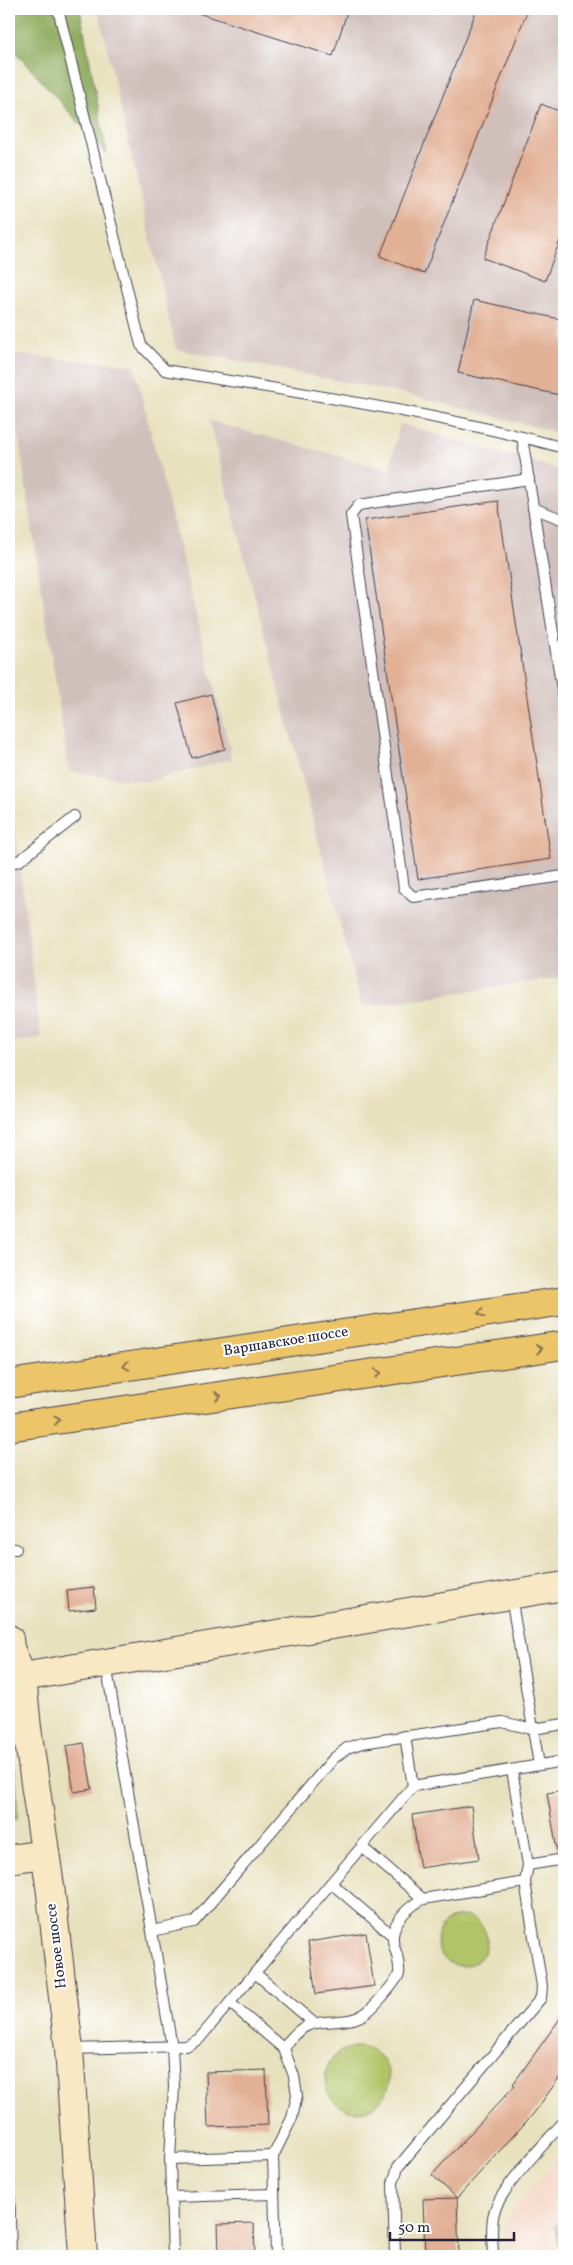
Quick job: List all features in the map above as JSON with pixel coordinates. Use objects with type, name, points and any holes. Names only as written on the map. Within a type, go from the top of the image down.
[{"type":"main road","name":"Варшавское шоссе","points":[[9,1384],[564,1301]]},
{"type":"main road","points":[[9,1427],[564,1345]]},
{"type":"street","points":[[22,1677],[564,1586]]},
{"type":"street","name":"Новое шоссе","points":[[9,1638],[10,1648],[22,1677],[18,1729],[45,1854],[69,2049],[83,2256]]},
{"type":"street","points":[[9,1859],[45,1854]]},
{"type":"lane","points":[[58,9],[141,345],[165,370],[416,413],[564,448]]},
{"type":"lane","points":[[522,437],[564,702]]},
{"type":"lane","points":[[529,479],[359,505],[351,515],[404,888],[413,896],[564,876]]},
{"type":"lane","points":[[534,508],[564,520]]},
{"type":"lane","points":[[9,863],[19,861],[74,817]]},
{"type":"lane","points":[[511,1595],[539,1765]]},
{"type":"lane","points":[[106,1663],[172,2047],[174,2087],[170,2160],[173,2256]]},
{"type":"lane","points":[[152,1931],[194,1922],[340,1752],[362,1743],[502,1722],[533,1728],[564,1724]]},
{"type":"lane","points":[[405,1736],[413,1786]]},
{"type":"lane","points":[[69,2049],[186,2046],[199,2039],[413,1786],[564,1761]]},
{"type":"lane","points":[[396,2256],[393,2183],[398,2168],[541,1998],[542,1986],[525,1882],[528,1865],[512,1770]]},
{"type":"lane","points":[[362,1847],[423,1899]]},
{"type":"lane","points":[[528,1865],[564,1859]]},
{"type":"lane","points":[[284,2049],[294,2034],[303,2027],[314,2023],[352,2018],[369,2011],[399,1972],[393,1936],[404,1913],[423,1899],[525,1882]]},
{"type":"lane","points":[[331,1884],[393,1936]]},
{"type":"lane","points":[[255,1973],[314,2023]]},
{"type":"lane","points":[[230,2003],[284,2049],[294,2076],[297,2095],[293,2116],[273,2156],[276,2256]]},
{"type":"lane","points":[[493,2256],[493,2214],[501,2196],[564,2121]]},
{"type":"lane","points":[[170,2160],[273,2156]]},
{"type":"lane","points":[[9,2179],[12,2256]]},
{"type":"lane","points":[[171,2197],[274,2194]]},
{"type":"shaded area","points":[[98,9],[564,9],[564,434],[406,394],[176,349]]},
{"type":"shaded area","points":[[9,354],[134,365],[232,759],[145,782],[69,771],[9,374]]},
{"type":"shaded area","points":[[209,421],[389,470],[400,424],[564,471],[564,977],[362,1007]]},
{"type":"shaded area","points":[[9,782],[41,1038],[9,1043]]},
{"type":"shaded area","points":[[564,2150],[564,2256],[508,2256],[507,2218]]},
{"type":"green space","points":[[9,9],[80,9],[107,154],[9,45]]},
{"type":"green space","points":[[9,1751],[14,1765],[17,1804],[17,1819],[10,1820]]},
{"type":"green space","points":[[467,1916],[480,1923],[486,1931],[486,1951],[480,1959],[472,1965],[457,1966],[444,1959],[438,1951],[437,1936],[444,1923],[452,1917]]},
{"type":"green space","points":[[357,2047],[375,2053],[383,2061],[389,2079],[383,2097],[375,2105],[357,2111],[339,2105],[331,2097],[325,2079],[331,2061],[339,2053]]},
{"type":"green space","points":[[564,2223],[564,2256],[561,2256],[555,2224]]},
{"type":"building","points":[[196,9],[348,9],[333,56],[195,12]]},
{"type":"building","points":[[477,9],[528,9],[424,274],[380,256]]},
{"type":"building","points":[[541,104],[564,113],[564,229],[545,281],[483,258]]},
{"type":"building","points":[[474,300],[564,320],[564,396],[458,373]]},
{"type":"building","points":[[498,501],[551,859],[418,879],[365,520]]},
{"type":"building","points":[[211,694],[225,749],[192,758],[177,703]]},
{"type":"building","points":[[94,1587],[96,1608],[69,1611],[67,1590]]},
{"type":"building","points":[[84,1743],[92,1789],[74,1792],[66,1746]]},
{"type":"building","points":[[564,1790],[564,1851],[557,1851],[547,1793]]},
{"type":"building","points":[[471,1806],[479,1859],[420,1868],[412,1815]]},
{"type":"building","points":[[366,1933],[374,1986],[316,1994],[308,1942]]},
{"type":"building","points":[[564,2013],[564,2071],[534,2113],[457,2198],[432,2175],[515,2085],[513,2084]]},
{"type":"building","points":[[266,2070],[268,2125],[208,2127],[206,2072]]},
{"type":"building","points":[[457,2198],[459,2256],[425,2256],[423,2199]]},
{"type":"building","points":[[254,2223],[255,2256],[219,2256],[218,2224]]}]
